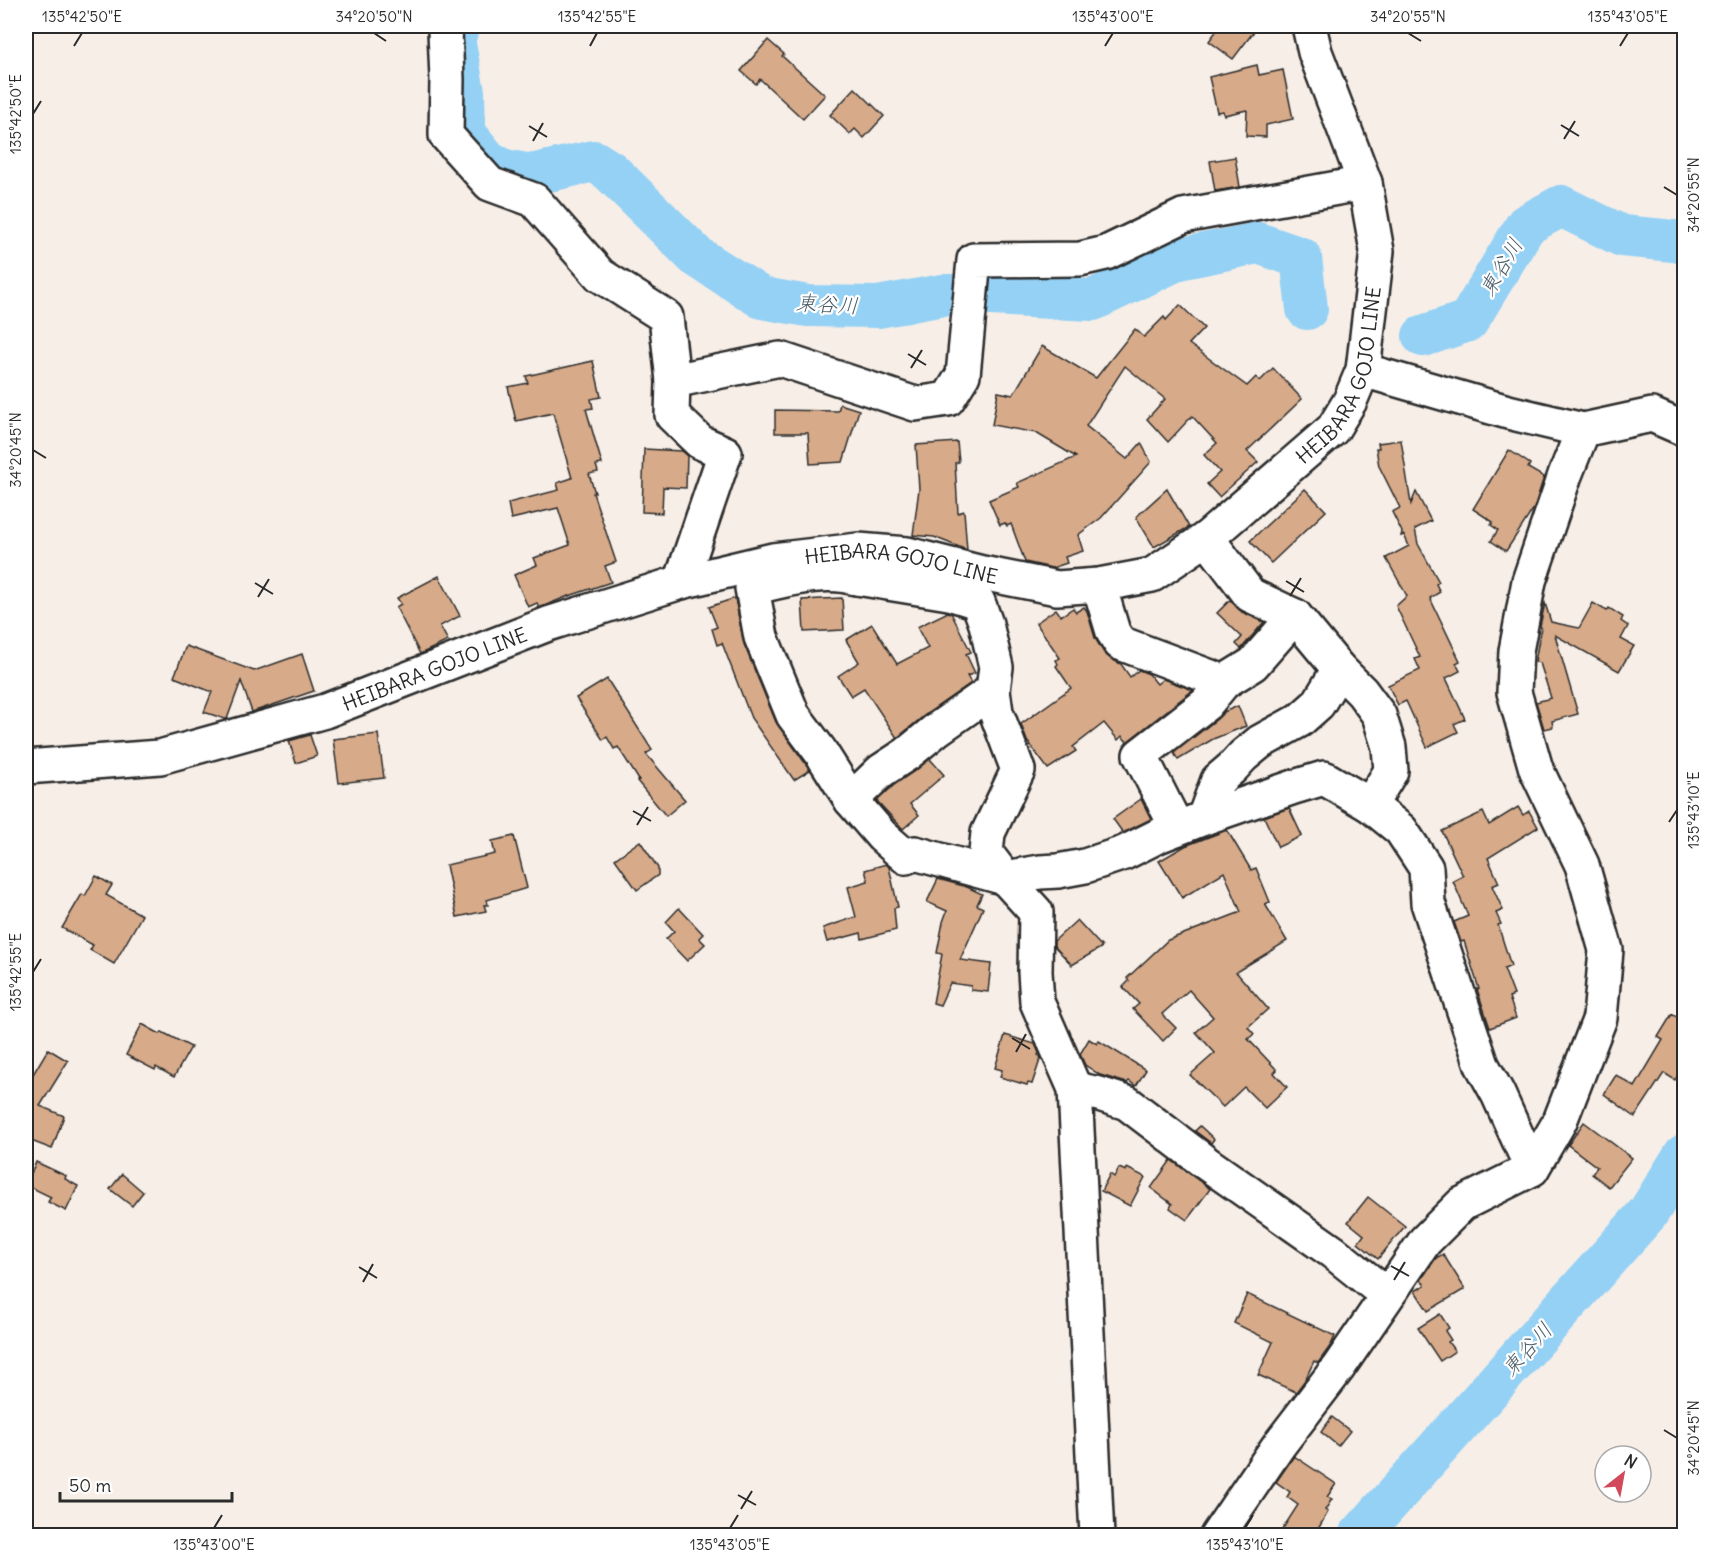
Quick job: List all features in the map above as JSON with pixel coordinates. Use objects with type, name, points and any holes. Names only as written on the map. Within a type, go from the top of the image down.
[{"type":"street","points":[[447,26],[445,31],[446,135],[490,184],[534,200],[600,275],[666,317],[673,381],[672,415],[700,442],[725,453],[681,582]]},
{"type":"street","name":"HEIBARA GOJO LINE","points":[[26,767],[160,757],[325,711],[548,624],[681,582],[773,560],[858,564],[907,554],[982,573],[1057,588],[1100,585],[1152,575],[1207,538],[1333,429],[1350,401],[1364,370],[1377,251],[1365,183],[1315,52],[1309,26]]},
{"type":"street","points":[[673,381],[780,360],[915,404],[948,399],[963,375],[974,260],[1080,259],[1106,253],[1183,216],[1365,183]]},
{"type":"street","points":[[1364,370],[1508,412],[1583,430],[1652,415],[1684,429]]},
{"type":"street","points":[[1218,1536],[1279,1444],[1338,1368],[1425,1241],[1462,1204],[1532,1169],[1560,1121],[1600,1018],[1606,950],[1582,865],[1536,769],[1514,692],[1516,651],[1529,581],[1583,430]]},
{"type":"street","points":[[1207,538],[1250,595],[1294,616],[1339,669],[1362,692],[1379,715],[1389,747],[1391,771],[1370,805]]},
{"type":"street","points":[[1097,1536],[1075,1089],[1037,1002],[1036,912],[1005,878],[986,853],[988,834],[1018,770],[996,712],[993,690],[996,667],[986,624],[978,602],[858,564],[836,574],[783,580],[752,588],[761,637],[793,715],[820,751],[851,800],[882,836],[906,857],[915,854],[1005,878],[1085,866],[1124,852],[1190,823],[1324,778],[1370,805],[1401,830],[1426,868],[1428,903],[1482,1065],[1498,1094],[1532,1169]]},
{"type":"street","points":[[1100,585],[1113,632],[1120,643],[1224,682]]},
{"type":"street","points":[[1190,823],[1140,755],[1206,704],[1224,682],[1253,664],[1294,616]]},
{"type":"street","points":[[1190,823],[1218,780],[1260,742],[1300,720],[1318,704],[1339,669]]},
{"type":"street","points":[[851,800],[882,771],[993,690]]},
{"type":"street","points":[[1075,1089],[1127,1103],[1206,1163],[1334,1252],[1387,1295]]},
{"type":"building","points":[[1220,26],[1258,26],[1233,59],[1209,41]]},
{"type":"building","points":[[768,40],[825,95],[803,119],[760,79],[756,84],[741,71]]},
{"type":"building","points":[[1257,65],[1259,75],[1283,70],[1293,119],[1266,125],[1266,137],[1246,136],[1247,110],[1224,115],[1223,111],[1217,112],[1209,77]]},
{"type":"building","points":[[855,88],[884,116],[864,138],[855,129],[850,134],[830,115]]},
{"type":"building","points":[[1235,157],[1240,187],[1215,191],[1210,161]]},
{"type":"building","points":[[1180,305],[1204,328],[1189,344],[1247,386],[1256,377],[1260,381],[1273,368],[1302,399],[1247,451],[1258,462],[1219,497],[1207,484],[1220,472],[1204,455],[1217,443],[1192,416],[1168,442],[1147,419],[1165,399],[1125,366],[1086,426],[1127,459],[1141,443],[1151,462],[1101,518],[1078,535],[1083,551],[1065,557],[1067,563],[1052,568],[1025,562],[1011,524],[1000,525],[989,500],[1019,487],[1017,483],[1076,457],[1036,433],[992,425],[998,392],[1013,395],[1042,346],[1096,378],[1135,329],[1144,337],[1164,317],[1166,320]]},
{"type":"building","points":[[593,361],[601,397],[591,399],[593,408],[586,409],[602,464],[596,465],[598,472],[589,474],[616,562],[605,566],[611,582],[539,608],[537,603],[528,607],[514,575],[537,565],[534,558],[570,545],[558,508],[511,519],[508,503],[559,490],[557,483],[572,478],[553,413],[516,421],[508,387],[528,383],[526,376]]},
{"type":"building","points":[[840,404],[859,410],[843,462],[810,464],[808,433],[775,433],[775,410],[838,411]]},
{"type":"building","points":[[1401,440],[1411,504],[1416,492],[1431,521],[1415,529],[1418,544],[1439,582],[1436,584],[1440,592],[1430,598],[1460,661],[1456,663],[1460,671],[1446,678],[1465,719],[1454,724],[1458,732],[1427,747],[1406,701],[1398,705],[1388,685],[1420,670],[1415,659],[1420,657],[1396,606],[1407,596],[1386,558],[1409,546],[1404,535],[1401,536],[1402,532],[1392,512],[1400,508],[1379,466],[1376,448],[1379,448],[1378,443]]},
{"type":"building","points":[[957,442],[959,462],[955,463],[958,513],[964,511],[967,550],[934,537],[913,535],[919,489],[916,445]]},
{"type":"building","points":[[644,449],[682,451],[687,455],[686,488],[663,487],[662,513],[642,512]]},
{"type":"building","points":[[1509,450],[1530,464],[1528,468],[1544,477],[1534,508],[1506,551],[1491,541],[1498,530],[1491,525],[1493,522],[1473,509]]},
{"type":"building","points":[[1167,489],[1189,527],[1154,547],[1136,517]]},
{"type":"building","points":[[1305,489],[1326,511],[1271,563],[1250,541]]},
{"type":"building","points":[[439,576],[460,616],[440,626],[448,641],[420,654],[396,607],[401,604],[397,598]]},
{"type":"building","points":[[735,598],[744,644],[776,722],[810,770],[794,780],[751,718],[722,643],[717,645],[712,629],[717,627],[709,607]]},
{"type":"building","points":[[842,598],[844,630],[804,632],[802,600]]},
{"type":"building","points":[[1230,600],[1242,612],[1264,622],[1241,649],[1236,644],[1242,637],[1217,613]]},
{"type":"building","points":[[1545,603],[1551,622],[1579,628],[1593,603],[1607,611],[1609,608],[1623,617],[1621,621],[1628,626],[1621,639],[1634,646],[1619,671],[1555,635],[1578,714],[1552,721],[1553,727],[1544,729],[1536,702],[1551,698],[1540,663],[1535,662]]},
{"type":"building","points":[[1084,607],[1095,638],[1104,653],[1121,664],[1130,677],[1139,670],[1149,674],[1157,684],[1163,679],[1193,690],[1127,742],[1122,736],[1118,740],[1104,723],[1073,747],[1076,751],[1048,769],[1027,741],[1021,724],[1071,688],[1056,666],[1058,664],[1056,660],[1060,658],[1036,623],[1056,609],[1061,616],[1073,608],[1076,612]]},
{"type":"building","points":[[948,612],[951,613],[971,652],[966,654],[975,673],[967,676],[971,683],[897,738],[864,688],[851,696],[838,676],[859,662],[846,640],[872,624],[897,664],[928,648],[917,627]]},
{"type":"building","points":[[186,646],[254,671],[302,654],[314,691],[252,712],[241,681],[227,719],[204,712],[212,692],[174,677]]},
{"type":"building","points":[[607,679],[652,750],[646,754],[685,800],[666,816],[637,781],[639,780],[618,747],[614,749],[607,737],[603,740],[576,698]]},
{"type":"building","points":[[1238,706],[1246,726],[1213,739],[1178,760],[1174,753],[1224,712]]},
{"type":"building","points":[[378,734],[384,778],[339,783],[333,739]]},
{"type":"building","points":[[310,735],[317,756],[296,763],[289,741]]},
{"type":"building","points":[[930,759],[944,775],[910,804],[919,815],[903,829],[877,801],[893,786]]},
{"type":"building","points":[[1141,799],[1151,819],[1123,833],[1113,819]]},
{"type":"building","points":[[1518,807],[1523,815],[1529,811],[1538,827],[1488,858],[1499,883],[1492,886],[1503,910],[1496,913],[1501,924],[1498,925],[1511,966],[1504,969],[1514,995],[1509,997],[1516,1018],[1490,1028],[1464,941],[1461,942],[1454,922],[1468,916],[1453,881],[1463,876],[1442,831],[1483,812],[1489,825]]},
{"type":"building","points":[[1289,808],[1302,836],[1278,847],[1264,817]]},
{"type":"building","points":[[1227,830],[1251,870],[1256,868],[1270,902],[1265,904],[1287,941],[1236,972],[1268,1009],[1248,1027],[1254,1034],[1248,1039],[1277,1070],[1274,1073],[1287,1087],[1265,1108],[1244,1087],[1223,1107],[1190,1075],[1215,1053],[1196,1032],[1213,1017],[1189,990],[1162,1014],[1176,1028],[1163,1041],[1133,1009],[1139,1004],[1123,987],[1129,981],[1127,978],[1168,940],[1241,912],[1224,872],[1182,898],[1159,861],[1185,846]]},
{"type":"building","points":[[514,836],[527,888],[487,900],[488,905],[484,905],[486,911],[457,917],[446,865],[495,854],[492,841]]},
{"type":"building","points":[[640,841],[658,868],[658,875],[637,890],[615,859]]},
{"type":"building","points":[[886,864],[889,867],[898,907],[894,908],[896,930],[862,939],[861,933],[827,942],[823,928],[856,917],[848,887],[868,881],[865,870]]},
{"type":"building","points":[[96,876],[112,885],[106,895],[142,915],[114,964],[90,950],[93,945],[62,928],[82,894],[85,896]]},
{"type":"building","points":[[938,879],[982,894],[977,905],[983,908],[960,960],[991,964],[988,992],[971,990],[971,986],[950,983],[940,1005],[933,1003],[942,954],[937,953],[947,911],[927,902]]},
{"type":"building","points":[[679,908],[703,934],[699,938],[705,944],[687,961],[666,939],[674,931],[666,922]]},
{"type":"building","points":[[1077,920],[1102,947],[1072,965],[1054,946],[1054,941]]},
{"type":"building","points":[[1672,1014],[1684,1022],[1684,1064],[1675,1080],[1664,1073],[1635,1117],[1604,1094],[1616,1075],[1635,1087],[1663,1040],[1658,1037]]},
{"type":"building","points":[[142,1024],[191,1047],[174,1077],[126,1055]]},
{"type":"building","points":[[1005,1035],[1035,1044],[1038,1055],[1041,1057],[1032,1084],[1027,1085],[1000,1077],[1002,1070],[995,1068]]},
{"type":"building","points":[[1089,1039],[1097,1044],[1099,1041],[1146,1070],[1136,1086],[1129,1081],[1127,1083],[1100,1075],[1085,1065],[1080,1054]]},
{"type":"building","points":[[48,1049],[68,1061],[40,1106],[64,1116],[52,1149],[26,1139],[26,1086]]},
{"type":"building","points":[[1584,1122],[1632,1158],[1609,1187],[1592,1174],[1597,1167],[1568,1145]]},
{"type":"building","points":[[1200,1126],[1214,1139],[1211,1143],[1195,1131]]},
{"type":"building","points":[[1171,1160],[1210,1189],[1187,1220],[1170,1208],[1172,1204],[1151,1188]]},
{"type":"building","points":[[36,1162],[66,1176],[65,1179],[78,1186],[66,1211],[48,1202],[51,1197],[26,1185]]},
{"type":"building","points":[[1119,1168],[1126,1171],[1127,1168],[1145,1177],[1130,1206],[1101,1191],[1110,1174],[1114,1177]]},
{"type":"building","points":[[122,1174],[143,1192],[132,1206],[110,1189]]},
{"type":"building","points":[[1368,1197],[1405,1226],[1378,1259],[1358,1243],[1364,1235],[1348,1222]]},
{"type":"building","points":[[1443,1254],[1465,1289],[1428,1311],[1415,1291],[1425,1285],[1421,1280],[1436,1258]]},
{"type":"building","points":[[1247,1294],[1335,1336],[1318,1363],[1314,1361],[1296,1392],[1258,1375],[1273,1342],[1234,1323]]},
{"type":"building","points":[[1440,1314],[1449,1328],[1445,1331],[1451,1340],[1448,1342],[1455,1351],[1440,1361],[1418,1328]]},
{"type":"building","points":[[1332,1417],[1350,1431],[1338,1446],[1321,1432]]},
{"type":"building","points":[[1294,1456],[1336,1484],[1327,1497],[1332,1499],[1325,1510],[1328,1512],[1314,1536],[1278,1536],[1298,1505],[1287,1497],[1290,1492],[1276,1482]]},
{"type":"waterway","name":"東谷川","points":[[457,32],[454,39],[464,92],[465,133],[487,160],[504,170],[531,175],[594,161],[610,171],[696,256],[762,298],[808,306],[878,307],[943,295],[1093,300],[1179,259],[1258,243],[1301,258],[1307,309]]},
{"type":"waterway","name":"東谷川","points":[[1423,336],[1468,321],[1526,225],[1561,206],[1622,236],[1684,242]]},
{"type":"waterway","name":"東谷川","points":[[1359,1536],[1648,1213],[1684,1155]]}]
